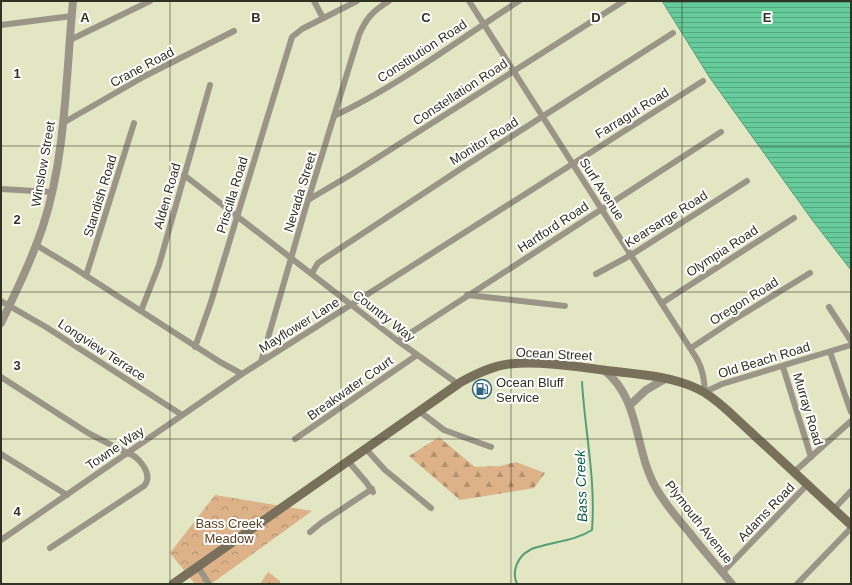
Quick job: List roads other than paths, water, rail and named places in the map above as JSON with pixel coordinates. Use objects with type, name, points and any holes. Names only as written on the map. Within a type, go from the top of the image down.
[{"type":"main road","name":"Ocean Street","points":[[173,584],[458,384],[483,371],[510,364],[547,364],[604,370],[665,379],[682,383],[705,392],[727,410],[851,525]]},
{"type":"street","name":"Winslow Street","points":[[1,323],[44,225],[52,192],[57,169],[73,1]]},
{"type":"street","points":[[70,40],[150,1]]},
{"type":"street","points":[[314,1],[323,18]]},
{"type":"street","name":"Priscilla Road","points":[[195,347],[211,302],[268,120],[292,37],[323,18],[357,1]]},
{"type":"street","name":"Nevada Street","points":[[261,362],[308,200],[362,29],[372,12],[389,1]]},
{"type":"street","name":"Surf Avenue","points":[[469,1],[690,348],[702,368],[705,392]]},
{"type":"street","name":"Constitution Road","points":[[334,116],[396,83],[519,1]]},
{"type":"street","name":"Constellation Road","points":[[308,200],[358,170],[624,1]]},
{"type":"street","points":[[1,25],[72,16]]},
{"type":"street","name":"Crane Road","points":[[62,123],[145,76],[234,32]]},
{"type":"street","name":"Monitor Road","points":[[312,273],[318,263],[323,259],[673,33]]},
{"type":"street","name":"Farragut Road","points":[[573,164],[703,81]]},
{"type":"street","name":"Alden Road","points":[[141,311],[159,265],[210,85]]},
{"type":"street","name":"Standish Road","points":[[86,276],[134,123]]},
{"type":"street","name":"Hartford Road","points":[[398,341],[467,295],[553,241],[601,208],[721,132]]},
{"type":"street","name":"Mayflower Lane","points":[[242,374],[573,164]]},
{"type":"street","name":"Country Way","points":[[184,175],[398,341],[458,384]]},
{"type":"street","name":"Kearsarge Road","points":[[596,274],[631,255],[747,181]]},
{"type":"street","points":[[1,189],[52,192]]},
{"type":"street","name":"Olympia Road","points":[[662,303],[794,218]]},
{"type":"street","points":[[36,245],[195,347],[242,374]]},
{"type":"street","name":"Oregon Road","points":[[690,348],[810,273]]},
{"type":"street","points":[[467,295],[565,306]]},
{"type":"street","name":"Longview Terrace","points":[[1,301],[10,305],[182,415]]},
{"type":"street","points":[[829,307],[851,341]]},
{"type":"street","name":"Old Beach Road","points":[[705,392],[722,384],[783,367],[851,345]]},
{"type":"street","points":[[830,352],[851,412]]},
{"type":"street","name":"Breakwater Court","points":[[295,439],[417,355]]},
{"type":"street","name":"Murray Road","points":[[783,367],[811,457]]},
{"type":"street","name":"Plymouth Avenue","points":[[604,370],[626,395],[646,462],[656,488],[676,517],[732,584]]},
{"type":"street","name":"Towne Way","points":[[1,540],[242,374]]},
{"type":"street","points":[[1,377],[88,433],[133,455],[146,472],[148,480],[145,484],[50,548]]},
{"type":"street","points":[[630,405],[646,390],[665,379]]},
{"type":"street","points":[[419,411],[444,430],[490,447]]},
{"type":"street","points":[[794,472],[851,420]]},
{"type":"street","points":[[366,448],[385,470],[431,508]]},
{"type":"street","points":[[1,454],[67,495]]},
{"type":"street","points":[[310,532],[321,523],[372,490],[348,461]]},
{"type":"street","name":"Adams Road","points":[[722,572],[808,484]]},
{"type":"street","points":[[834,509],[851,491]]},
{"type":"street","points":[[797,584],[851,528]]},
{"type":"street","points":[[198,566],[209,584]]},
{"type":"waterway","name":"Bass Creek","points":[[517,584],[515,579],[515,569],[519,560],[526,553],[535,548],[575,538],[592,530],[593,493],[582,382]]},
{"type":"place","name":"Ocean Bluff Service","points":[[482,389]]},
{"type":"park label","name":"Bass Creek Meadow","points":[[229,530]]}]
